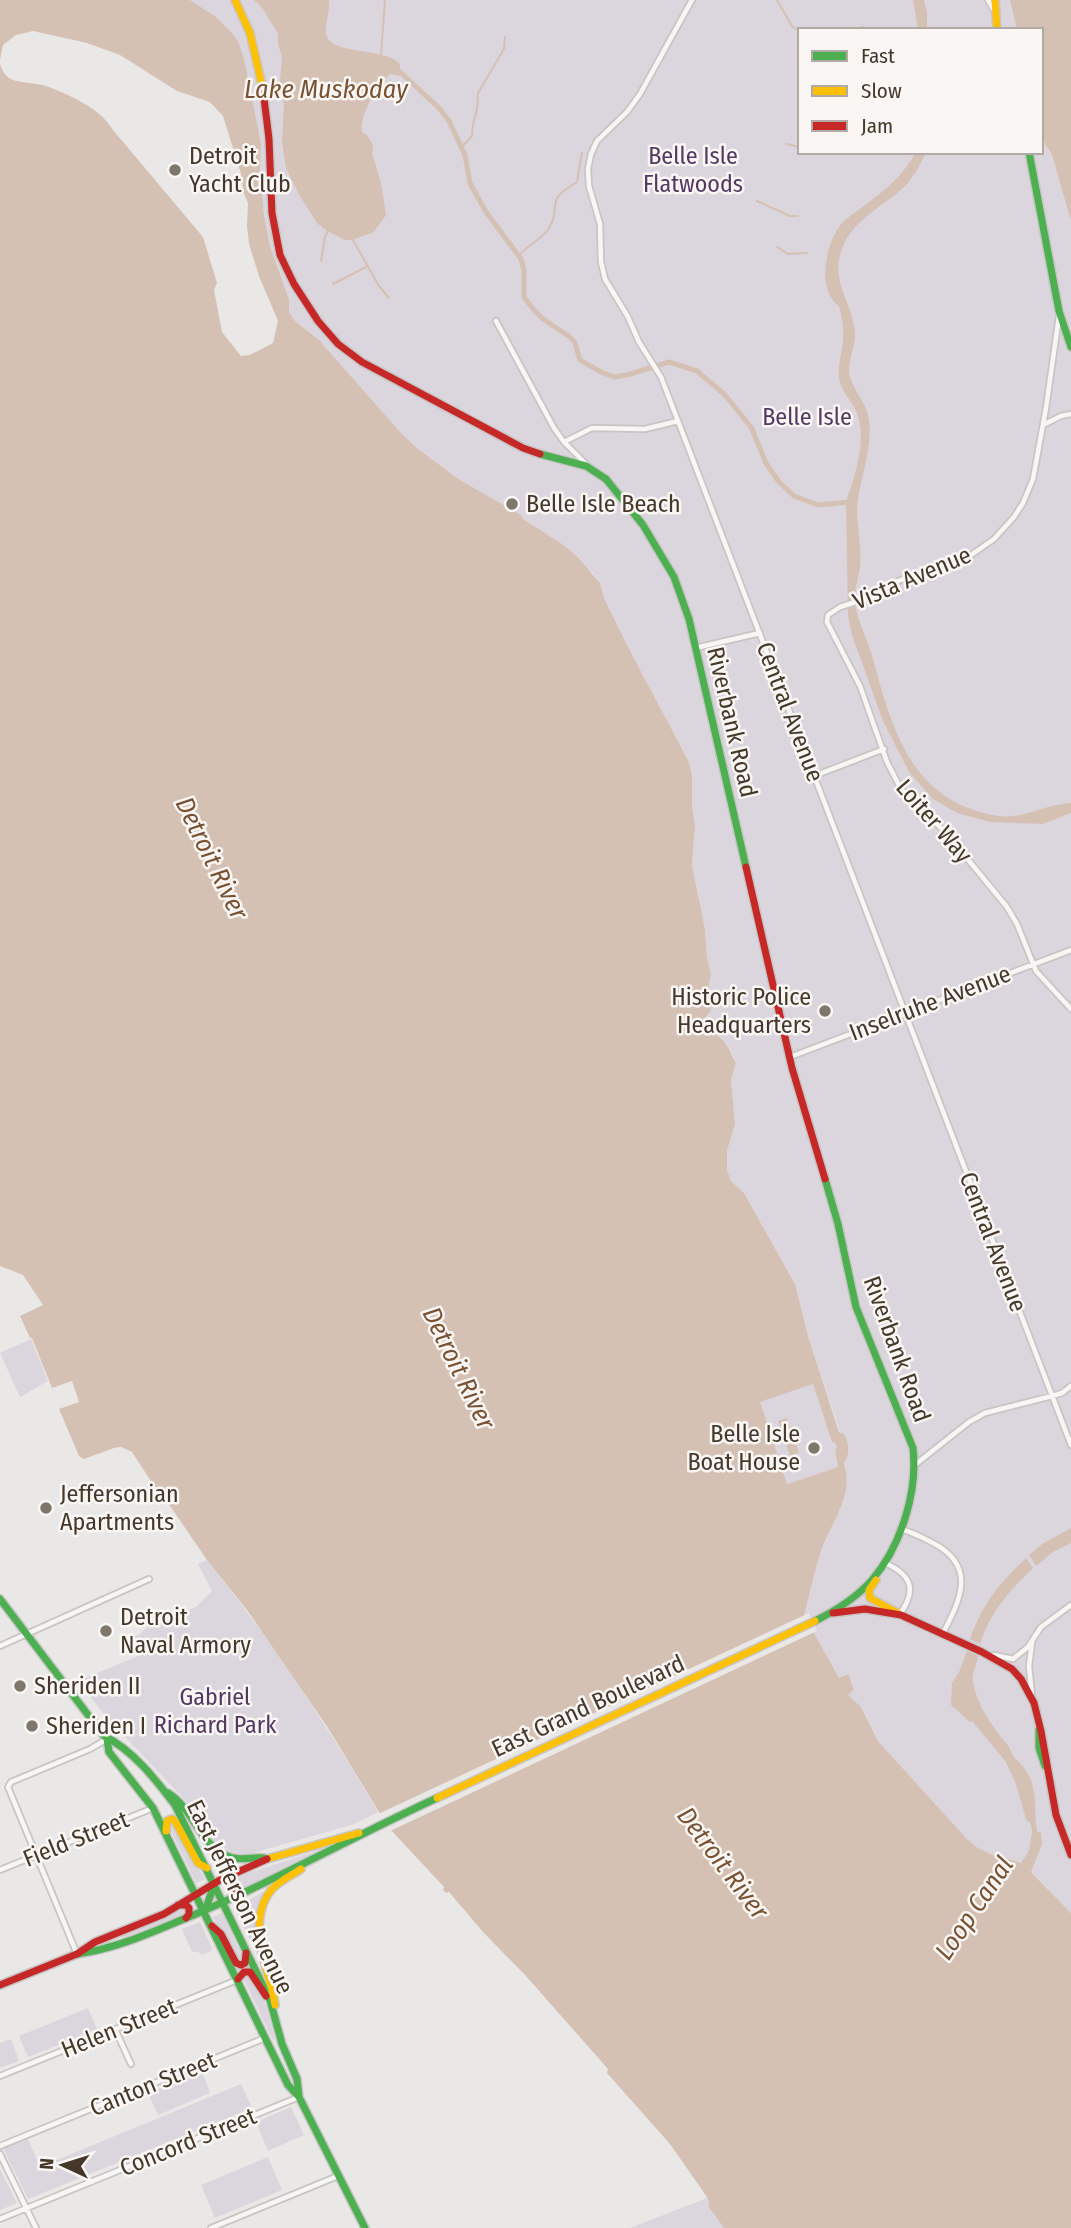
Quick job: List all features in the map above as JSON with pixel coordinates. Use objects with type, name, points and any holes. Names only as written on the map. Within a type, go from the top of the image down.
[{"type":"street","name":"Riverbank Road","points":[[235,0],[250,34],[266,117],[278,248],[290,276],[312,312],[341,346],[362,362],[526,450],[589,467],[600,474],[617,490],[657,548],[679,589],[790,1057],[838,1224],[856,1307],[894,1399],[916,1464],[914,1481],[900,1528],[885,1563],[860,1592],[830,1614]]},
{"type":"street","name":"Central Avenue","points":[[692,0],[640,94],[597,141],[591,154],[589,186],[600,224],[603,272],[639,342],[661,377],[1071,1445]]},
{"type":"street","points":[[988,0],[996,14]]},
{"type":"street","points":[[995,0],[997,28]]},
{"type":"street","points":[[1029,154],[1059,312],[1071,347]]},
{"type":"street","name":"Vista Avenue","points":[[828,615],[898,581],[964,559],[998,536],[1014,517],[1031,487],[1059,312]]},
{"type":"street","points":[[496,321],[544,412],[564,442],[589,467]]},
{"type":"street","points":[[1043,425],[1071,414]]},
{"type":"street","points":[[564,442],[592,428],[642,429],[678,421]]},
{"type":"street","name":"Loiter Way","points":[[828,615],[830,629],[860,686],[891,772],[901,789],[947,834],[1007,907],[1039,975],[1071,1009]]},
{"type":"street","points":[[695,648],[760,633]]},
{"type":"street","points":[[814,776],[884,749]]},
{"type":"street","name":"Inselruhe Avenue","points":[[790,1057],[1071,950]]},
{"type":"street","points":[[916,1464],[969,1422],[985,1413],[1062,1393],[1071,1386]]},
{"type":"street","points":[[900,1528],[944,1549],[955,1558],[960,1567],[961,1587],[953,1614],[943,1633]]},
{"type":"street","points":[[900,1614],[909,1597],[909,1581],[902,1572],[885,1563],[883,1571],[870,1588],[869,1595],[875,1601],[900,1614],[968,1645],[1001,1662],[1015,1672],[1034,1704]]},
{"type":"street","points":[[0,1646],[149,1579]]},
{"type":"street","name":"East Jefferson Avenue","points":[[0,1599],[107,1739],[109,1752],[153,1808],[288,2085],[299,2096],[365,2228]]},
{"type":"street","points":[[980,1651],[1013,1659],[1022,1653],[1041,1627],[1071,1605]]},
{"type":"street","points":[[830,1614],[869,1608],[900,1614]]},
{"type":"street","points":[[1062,1612],[1071,1611]]},
{"type":"street","name":"East Grand Boulevard","points":[[77,1954],[109,1950],[224,1903],[334,1850],[361,1833],[830,1614]]},
{"type":"street","points":[[1034,1636],[1028,1666],[1039,1728],[1037,1736],[1041,1760],[1047,1769],[1057,1817],[1071,1855]]},
{"type":"street","points":[[77,1954],[8,1785],[107,1739]]},
{"type":"street","name":"East Jefferson Avenue","points":[[107,1739],[118,1743],[164,1790],[180,1813],[270,2000],[282,2044],[297,2079],[299,2096]]},
{"type":"street","points":[[164,1790],[181,1801],[205,1839],[218,1851],[235,1858],[266,1859]]},
{"type":"street","name":"Field Street","points":[[0,1870],[153,1808]]},
{"type":"street","points":[[166,1833],[166,1821],[176,1821],[198,1863],[207,1868]]},
{"type":"street","name":"East Grand Boulevard","points":[[0,1985],[77,1954],[95,1942],[164,1914],[215,1883],[266,1859],[361,1833]]},
{"type":"street","points":[[278,2028],[274,1993],[259,1933],[260,1910],[266,1896],[279,1882],[334,1850]]},
{"type":"street","points":[[234,1873],[230,1888],[242,1893]]},
{"type":"street","points":[[205,1911],[215,1883]]},
{"type":"street","points":[[175,1906],[184,1904],[189,1908],[188,1916],[181,1920]]},
{"type":"street","points":[[211,1925],[221,1934],[238,1965],[246,1961],[246,1947]]},
{"type":"street","points":[[119,1932],[116,1942],[128,1942]]},
{"type":"street","points":[[238,1979],[244,1972],[250,1972],[270,2000]]},
{"type":"street","name":"Helen Street","points":[[0,2077],[238,1979]]},
{"type":"street","points":[[115,2029],[131,2064]]},
{"type":"street","name":"Canton Street","points":[[0,2146],[266,2038]]},
{"type":"street","name":"Concord Street","points":[[0,2218],[299,2096]]},
{"type":"street","points":[[0,2154],[36,2228]]},
{"type":"street","points":[[211,2228],[339,2175]]},
{"type":"green space","name":"Belle Isle","points":[[190,0],[1012,0],[1017,28],[798,28],[798,154],[1043,154],[1043,140],[1052,155],[1071,221],[1071,1913],[1025,1865],[991,1854],[967,1839],[878,1741],[861,1707],[847,1695],[850,1692],[847,1674],[839,1678],[804,1615],[821,1551],[844,1498],[847,1475],[844,1464],[849,1447],[840,1432],[808,1336],[795,1284],[744,1193],[731,1181],[727,1170],[727,1151],[735,1124],[731,1080],[736,1063],[723,1039],[705,1025],[704,1019],[711,1011],[711,974],[692,865],[695,827],[689,762],[627,645],[596,577],[562,544],[460,480],[418,449],[319,340],[295,321],[289,312],[289,299],[270,246],[264,215],[261,144],[215,16]]},
{"type":"green space","points":[[31,1339],[48,1381],[20,1397],[0,1353]]},
{"type":"green space","points":[[813,1383],[832,1441],[837,1447],[835,1450],[838,1467],[787,1484],[759,1402]]},
{"type":"green space","name":"Gabriel Richard Park","points":[[207,1560],[297,1683],[378,1812],[355,1824],[250,1854],[232,1852],[212,1841],[185,1800],[106,1717],[78,1681],[138,1656],[131,1637],[140,1634],[147,1627],[196,1607],[212,1591],[198,1564]]},
{"type":"green space","points":[[172,1824],[176,1825],[205,1879],[196,1883],[170,1829]]},
{"type":"green space","points":[[331,1846],[332,1848],[240,1891],[233,1886],[234,1880],[246,1874]]},
{"type":"green space","points":[[267,1890],[257,1914],[256,1930],[261,1955],[258,1956],[234,1908]]},
{"type":"green space","points":[[181,1908],[186,1911],[182,1916],[121,1939],[122,1936],[160,1921]]},
{"type":"green space","points":[[222,1913],[242,1956],[241,1961],[237,1960],[213,1917]]},
{"type":"green space","points":[[200,1922],[212,1948],[210,1952],[202,1955],[192,1952],[182,1929]]},
{"type":"green space","points":[[246,1976],[250,1977],[265,2003],[275,2039],[273,2040],[244,1980]]},
{"type":"green space","points":[[88,2008],[97,2029],[28,2057],[19,2036]]},
{"type":"green space","points":[[11,2039],[19,2061],[0,2068],[0,2043]]},
{"type":"green space","points":[[202,2071],[210,2093],[158,2115],[148,2093]]},
{"type":"green space","points":[[241,2084],[252,2108],[28,2199],[3,2148],[28,2139],[40,2167]]},
{"type":"green space","points":[[291,2107],[304,2135],[268,2151],[256,2122]]},
{"type":"green space","points":[[268,2157],[282,2190],[215,2218],[201,2185]]},
{"type":"green space","points":[[0,2169],[17,2203],[0,2210]]},
{"type":"green space","points":[[707,2198],[708,2206],[724,2228],[630,2228]]},
{"type":"water","name":"Detroit River","points":[[0,0],[190,0],[215,16],[231,32],[238,41],[244,59],[261,144],[264,215],[270,246],[289,299],[289,312],[295,321],[319,340],[418,449],[460,480],[521,515],[578,557],[600,583],[604,598],[627,645],[689,762],[695,827],[692,865],[711,974],[711,1011],[704,1019],[710,1029],[724,1041],[736,1063],[731,1080],[735,1124],[727,1151],[727,1170],[731,1181],[744,1193],[795,1284],[808,1336],[839,1432],[844,1434],[848,1445],[844,1464],[847,1475],[844,1498],[821,1551],[804,1615],[839,1678],[848,1674],[854,1690],[848,1695],[861,1707],[878,1741],[967,1839],[991,1854],[1021,1863],[1029,1851],[1032,1833],[1041,1832],[1042,1844],[1031,1872],[1071,1913],[1071,2228],[724,2228],[708,2206],[707,2197],[670,2144],[607,2073],[608,2069],[388,1827],[328,1728],[247,1610],[207,1560],[132,1452],[121,1447],[84,1459],[79,1456],[59,1409],[79,1402],[72,1381],[52,1388],[20,1316],[43,1305],[23,1275],[0,1266],[0,64],[9,78],[55,90],[84,103],[100,115],[203,237],[217,283],[214,290],[222,332],[241,356],[250,355],[273,343],[278,321],[249,244],[248,203],[243,191],[242,177],[223,116],[210,102],[177,91],[120,55],[87,43],[33,31],[16,35],[3,45],[0,60]],"holes":[[[813,1384],[832,1442],[837,1447],[835,1450],[838,1467],[787,1484],[760,1402]]]},
{"type":"water","name":"Lake Muskoday","points":[[254,0],[329,0],[326,33],[329,40],[347,48],[383,55],[400,64],[400,76],[390,74],[380,85],[363,117],[362,132],[373,145],[372,153],[381,183],[386,215],[374,232],[345,240],[318,224],[299,195],[286,168],[282,142],[284,103],[279,92],[282,57],[278,34],[263,9]]},
{"type":"water","points":[[913,0],[924,0],[927,28],[918,28]]},
{"type":"water","points":[[1010,0],[1071,0],[1071,221],[1052,155],[1043,140],[1043,28],[1017,28]]},
{"type":"water","points":[[915,154],[925,154],[904,187],[850,233],[844,243],[838,266],[841,286],[854,325],[855,341],[849,373],[866,408],[870,431],[857,509],[860,567],[855,604],[899,737],[926,780],[945,796],[969,809],[999,816],[1017,815],[1071,803],[1071,813],[1043,824],[990,822],[957,813],[933,799],[909,772],[883,721],[852,635],[848,616],[846,502],[859,456],[861,433],[856,411],[840,382],[843,326],[839,306],[828,290],[827,257],[834,235],[841,224],[893,182]]},
{"type":"water","points":[[787,1418],[799,1453],[790,1456],[778,1421]]},
{"type":"water","points":[[1071,1528],[1071,1543],[1053,1552],[1036,1566],[1029,1555],[1042,1544]]},
{"type":"water","points":[[1026,1558],[1033,1568],[1002,1602],[989,1622],[980,1644],[970,1639],[980,1615],[993,1595]]},
{"type":"water","points":[[967,1651],[978,1656],[973,1679],[981,1707],[1030,1778],[1036,1821],[1030,1823],[1026,1819],[1016,1784],[1006,1762],[972,1721],[951,1705],[952,1683]]},
{"type":"pier","points":[[809,1613],[817,1631],[388,1832],[376,1815]]},
{"type":"waterway","points":[[381,54],[385,0]]},
{"type":"waterway","points":[[777,0],[792,26],[798,30]]},
{"type":"waterway","points":[[859,28],[864,28]]},
{"type":"waterway","points":[[460,149],[472,136],[478,93],[504,49],[505,37]]},
{"type":"waterway","points":[[400,72],[439,108],[449,121],[465,155],[470,183],[486,212],[521,259],[524,270],[524,297],[543,319],[570,337],[575,343],[580,360],[614,377],[669,362],[697,371],[725,395],[751,427],[766,463],[779,482],[794,496],[818,505],[850,502]]},
{"type":"waterway","points":[[786,144],[798,147]]},
{"type":"waterway","points":[[519,255],[548,230],[556,200],[577,182],[582,153]]},
{"type":"waterway","points":[[757,201],[790,216],[798,216]]},
{"type":"waterway","points":[[321,261],[328,231]]},
{"type":"waterway","points":[[353,240],[379,286],[389,298]]},
{"type":"waterway","points":[[777,247],[788,254],[807,253]]},
{"type":"waterway","points":[[333,284],[366,267]]},
{"type":"waterway","name":"Loop Canal","points":[[1032,1817],[1036,1838]]},
{"type":"traffic: fast","points":[[1029,154],[1059,311],[1071,347]]},
{"type":"traffic: fast","points":[[540,454],[586,466],[606,479],[643,525],[674,577],[689,619],[746,867]]},
{"type":"traffic: fast","points":[[815,1621],[853,1598],[882,1566],[905,1518],[914,1465],[913,1448],[856,1307],[825,1179]]},
{"type":"traffic: fast","points":[[0,1599],[104,1736],[134,1757],[175,1805],[270,2000],[282,2044],[297,2079],[299,2097]]},
{"type":"traffic: fast","points":[[1039,1730],[1039,1748],[1045,1766]]},
{"type":"traffic: fast","points":[[107,1739],[109,1752],[153,1808],[288,2085],[299,2097],[365,2228]]},
{"type":"traffic: fast","points":[[168,1793],[177,1800],[204,1837],[220,1852],[234,1858],[264,1858]]},
{"type":"traffic: fast","points":[[77,1954],[129,1941],[212,1907],[437,1798]]},
{"type":"traffic: fast","points":[[205,1911],[214,1885]]},
{"type":"traffic: slow","points":[[235,0],[250,33],[263,90]]},
{"type":"traffic: slow","points":[[995,0],[997,28]]},
{"type":"traffic: slow","points":[[876,1580],[869,1590],[870,1598],[898,1613]]},
{"type":"traffic: slow","points":[[437,1798],[815,1621]]},
{"type":"traffic: slow","points":[[166,1831],[167,1821],[175,1821],[198,1863],[207,1868]]},
{"type":"traffic: slow","points":[[267,1859],[359,1833]]},
{"type":"traffic: slow","points":[[275,2005],[261,1945],[260,1915],[273,1888],[301,1869]]},
{"type":"traffic: jam","points":[[263,90],[269,139],[272,213],[280,255],[294,284],[318,321],[338,344],[362,362],[523,448],[540,454]]},
{"type":"traffic: jam","points":[[746,867],[792,1068],[825,1179]]},
{"type":"traffic: jam","points":[[833,1613],[865,1609],[901,1615],[982,1652],[1012,1669],[1021,1679],[1034,1703],[1056,1815],[1071,1855]]},
{"type":"traffic: jam","points":[[0,1985],[77,1954],[95,1942],[164,1914],[220,1880],[267,1859]]},
{"type":"traffic: jam","points":[[234,1873],[230,1888],[241,1893]]},
{"type":"traffic: jam","points":[[178,1905],[186,1905],[189,1908],[186,1918]]},
{"type":"traffic: jam","points":[[212,1926],[221,1934],[236,1963],[245,1963],[246,1953]]},
{"type":"traffic: jam","points":[[238,1979],[244,1972],[250,1972],[266,1996]]},
{"type":"place","name":"Detroit Yacht Club","points":[[175,170]]},
{"type":"place","name":"Belle Isle Beach","points":[[512,504]]},
{"type":"place","name":"Historic Police Headquarters","points":[[825,1011]]},
{"type":"place","name":"Belle Isle Boat House","points":[[814,1448]]},
{"type":"place","name":"Jeffersonian Apartments","points":[[46,1508]]},
{"type":"place","name":"Detroit Naval Armory","points":[[106,1631]]},
{"type":"place","name":"Sheriden II","points":[[20,1686]]},
{"type":"place","name":"Sheriden I","points":[[32,1726]]},
{"type":"park label","name":"Belle Isle Flatwoods","points":[[693,170]]}]
